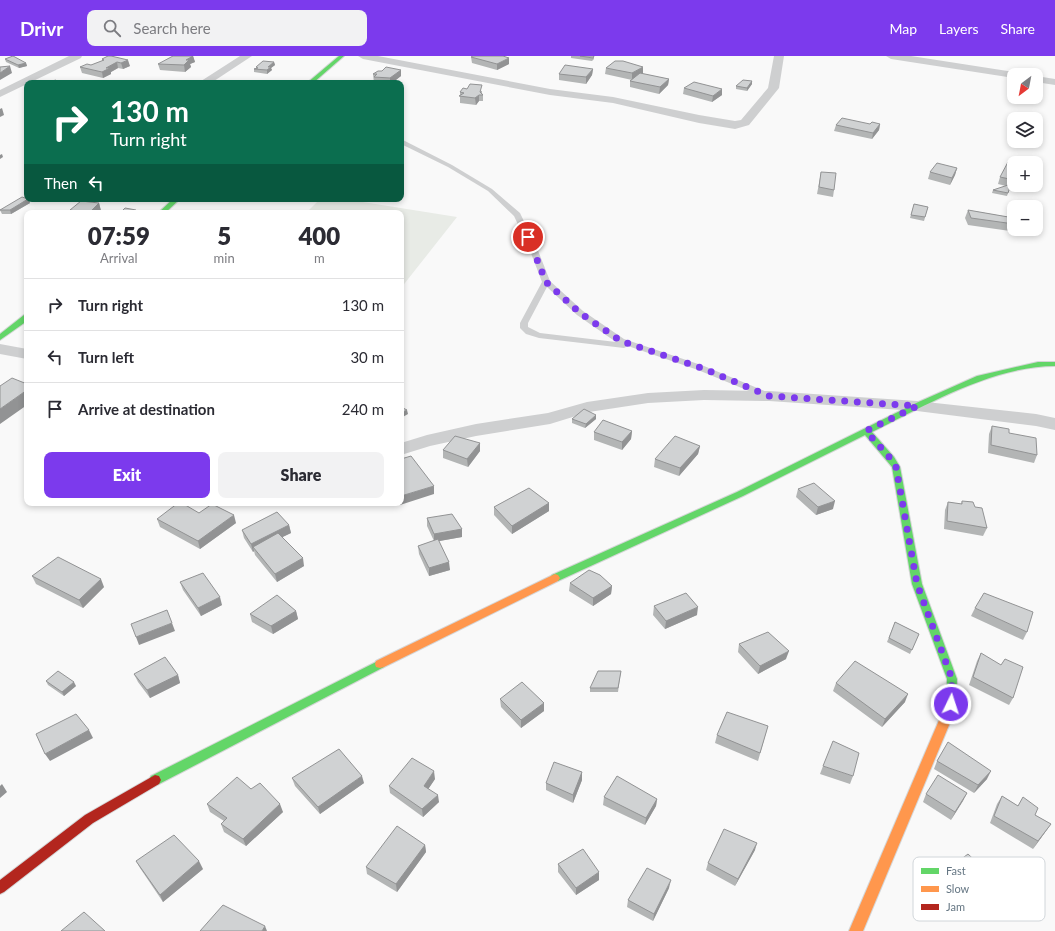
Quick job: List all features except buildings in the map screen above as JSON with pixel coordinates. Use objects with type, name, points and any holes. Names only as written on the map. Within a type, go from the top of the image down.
[{"type":"street","points":[[28,80],[77,56]]},
{"type":"street","points":[[208,80],[247,56]]},
{"type":"street","points":[[315,80],[342,56]]},
{"type":"street","points":[[363,56],[550,92],[613,100],[699,119],[735,125],[745,123],[773,88],[779,56]]},
{"type":"street","points":[[892,56],[1007,74]]},
{"type":"street","points":[[1043,80],[1055,82]]},
{"type":"street","points":[[0,94],[24,82]]},
{"type":"street","points":[[164,210],[174,202]]},
{"type":"street","points":[[0,338],[24,319]]},
{"type":"street","points":[[0,348],[24,353]]},
{"type":"street","points":[[0,888],[89,819],[146,786],[398,654],[588,562],[740,494],[917,406],[980,378],[1038,364],[1055,364]]},
{"type":"street","points":[[404,448],[427,441],[476,430],[550,418],[587,407],[648,398],[704,395],[769,396],[917,406],[1036,420],[1055,424]]},
{"type":"street","points":[[856,931],[951,704],[952,679],[917,584],[896,467],[891,459],[866,431]]},
{"type":"lane","points":[[404,143],[450,166],[490,190],[517,215],[533,248],[546,282],[580,313],[621,341],[702,368],[769,396]]},
{"type":"lane","points":[[546,282],[524,323],[524,328],[529,332],[539,335],[634,346]]},
{"type":"shaded area","points":[[317,202],[363,202],[457,217],[404,284],[404,210],[309,210]]},
{"type":"traffic: fast","points":[[314,80],[342,56]]},
{"type":"traffic: fast","points":[[164,210],[174,202]]},
{"type":"traffic: fast","points":[[0,338],[24,319]]},
{"type":"traffic: fast","points":[[555,578],[740,494],[917,406],[980,378],[1038,364],[1055,364]]},
{"type":"traffic: fast","points":[[866,431],[891,459],[896,467],[917,584],[952,679],[951,704],[946,718]]},
{"type":"traffic: fast","points":[[155,780],[380,664]]},
{"type":"traffic: slow","points":[[380,664],[555,578]]},
{"type":"traffic: slow","points":[[856,931],[946,718]]},
{"type":"traffic: jam","points":[[0,888],[89,819],[155,780]]},
{"type":"route","points":[[528,237],[546,282],[580,313],[621,341],[702,368],[769,396],[917,406],[866,431],[891,459],[896,467],[917,584],[952,679],[951,704]]}]
